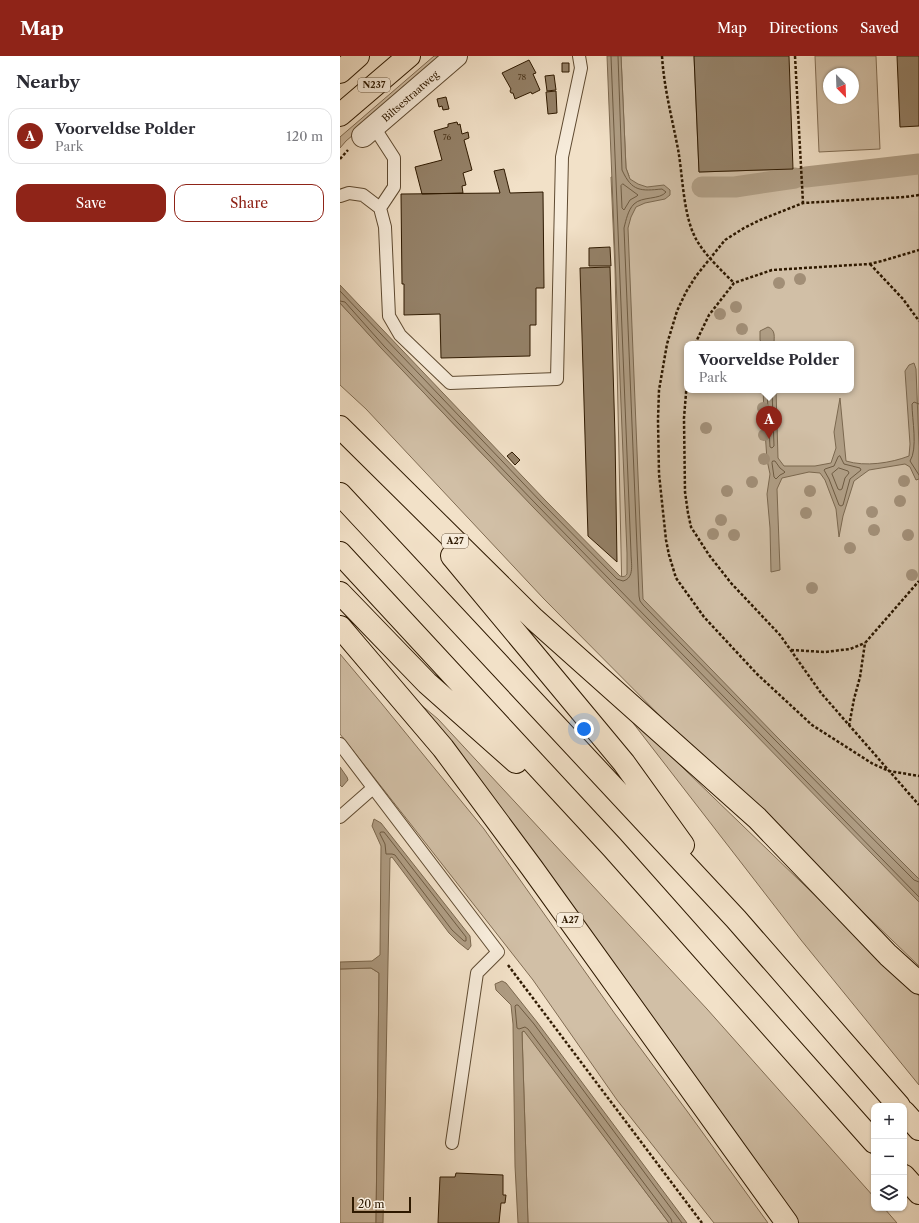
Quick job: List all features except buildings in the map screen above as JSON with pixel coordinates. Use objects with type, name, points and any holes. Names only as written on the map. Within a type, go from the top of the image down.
[{"type":"main road","points":[[340,72],[358,56]]},
{"type":"main road","name":"N237","points":[[340,115],[409,56]]},
{"type":"main road","name":"A27","points":[[340,427],[534,619],[757,818],[888,955],[919,983]]},
{"type":"main road","name":"A27","points":[[375,463],[624,763],[736,919]]},
{"type":"main road","name":"A27","points":[[340,494],[736,919],[896,1103]]},
{"type":"main road","points":[[340,553],[612,847],[871,1139]]},
{"type":"main road","points":[[340,593],[427,683],[612,847]]},
{"type":"main road","name":"A27","points":[[340,627],[443,748],[537,874],[787,1223]]},
{"type":"main road","points":[[907,1115],[919,1129]]},
{"type":"main road","points":[[907,1179],[919,1193]]},
{"type":"street","name":"Biltsestraatweg","points":[[369,131],[456,56]]},
{"type":"lane","points":[[340,196],[349,193],[363,194],[380,208],[385,227],[389,316],[400,335],[450,383],[557,378],[562,157],[581,68],[579,56]]},
{"type":"lane","points":[[369,131],[394,158],[394,187],[380,208]]},
{"type":"lane","points":[[340,744],[498,952],[477,973],[452,1144]]},
{"type":"lane","points":[[340,817],[373,788]]},
{"type":"path","points":[[662,56],[663,73],[691,228],[697,240],[710,258],[734,283]]},
{"type":"path","points":[[795,56],[803,203]]},
{"type":"path","points":[[919,195],[803,203],[760,220],[725,240],[710,258],[686,292],[677,311],[667,344],[659,390],[658,427],[661,498],[669,555],[676,578],[704,617],[757,674],[812,725],[873,764],[889,771],[919,776]]},
{"type":"path","points":[[696,341],[709,315],[734,283],[772,270],[869,264],[919,250]]},
{"type":"path","points":[[869,264],[903,299],[919,321]]},
{"type":"path","points":[[686,393],[684,418],[685,492],[691,527],[709,555],[732,583],[780,635],[821,693],[919,805]]},
{"type":"path","points":[[791,650],[825,652],[850,649],[865,643],[919,581]]},
{"type":"path","points":[[849,726],[860,677],[865,643]]},
{"type":"path","points":[[498,952],[702,1223]]},
{"type":"shaded area","points":[[434,56],[445,56],[346,141],[340,148],[340,137]]},
{"type":"shaded area","points":[[621,56],[694,56],[699,172],[793,169],[919,158],[919,966],[687,743],[544,599],[366,409],[340,385],[340,303],[550,524],[622,596],[615,269],[611,177],[629,176],[626,168]]},
{"type":"shaded area","points":[[815,56],[876,56],[880,149],[819,152]]},
{"type":"shaded area","points":[[340,654],[484,829],[615,1014],[768,1223],[714,1223],[617,1100],[533,980],[340,734]]},
{"type":"shaded area","points":[[407,693],[438,719],[707,1009],[871,1194],[871,1211],[887,1211],[897,1223],[795,1223]]},
{"type":"shaded area","points":[[623,710],[919,996],[919,1085],[801,940]]},
{"type":"shaded area","points":[[371,968],[379,973],[376,1223],[340,1223],[340,969]]},
{"type":"shaded area","points":[[525,1031],[669,1223],[528,1223],[522,1032]]},
{"type":"water","points":[[607,56],[621,56],[626,168],[630,179],[647,187],[664,185],[670,190],[670,195],[665,199],[645,203],[636,207],[628,228],[643,599],[777,737],[919,879],[919,902],[533,507],[340,303],[340,285],[545,500],[620,576],[625,576],[627,574],[627,553]]},
{"type":"water","points":[[768,327],[771,328],[774,341],[760,341],[760,331]]},
{"type":"water","points":[[914,363],[916,369],[919,479],[916,480],[910,467],[905,464],[869,470],[854,481],[843,516],[839,537],[836,509],[825,480],[820,473],[809,472],[782,478],[777,489],[780,570],[771,572],[770,528],[767,494],[770,474],[767,460],[763,393],[776,393],[778,458],[784,466],[815,466],[831,463],[836,448],[834,432],[840,398],[846,461],[870,464],[894,461],[909,456],[910,444],[905,371],[909,365]]},
{"type":"water","points":[[340,767],[348,780],[342,787],[340,785]]},
{"type":"water","points":[[374,819],[381,823],[470,936],[471,946],[468,950],[449,933],[392,857],[390,858],[383,1223],[376,1223],[379,973],[371,968],[340,969],[340,962],[372,961],[380,955],[381,846],[372,826]]},
{"type":"water","points":[[502,981],[506,983],[537,1022],[687,1223],[669,1223],[524,1031],[522,1032],[528,1223],[518,1223],[515,1166],[513,1024],[511,1005],[496,990],[495,984]]},
{"type":"waterway","points":[[806,177],[919,164]]},
{"type":"waterway","points":[[702,187],[735,187],[795,178]]},
{"type":"place","name":"Voorveldse Polder","points":[[769,439]]}]
